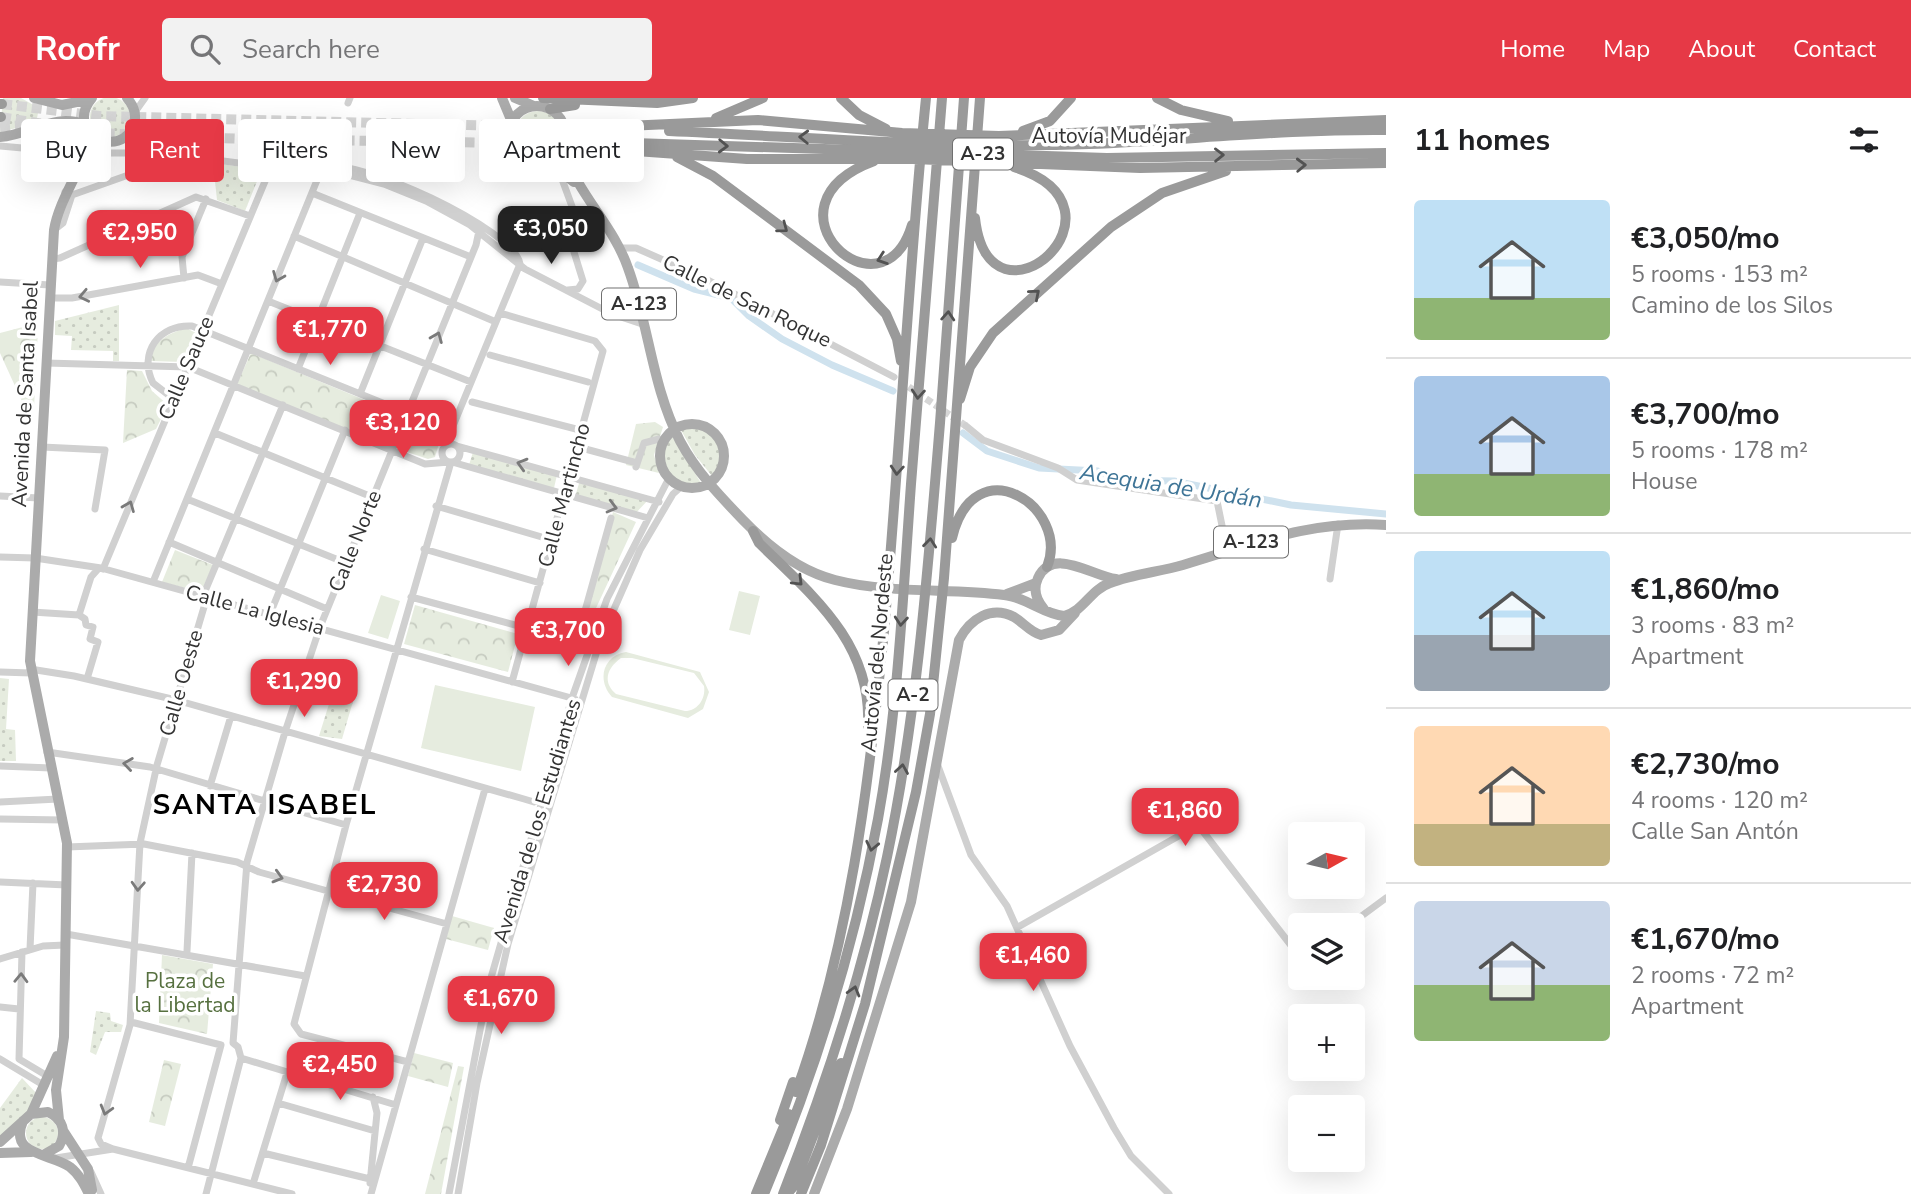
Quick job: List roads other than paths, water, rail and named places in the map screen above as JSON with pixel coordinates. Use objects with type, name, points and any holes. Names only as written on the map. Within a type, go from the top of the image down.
[{"type":"highway","points":[[539,102],[657,103],[693,98]]},
{"type":"highway","points":[[703,122],[763,98]]},
{"type":"highway","points":[[841,98],[865,120],[902,133]]},
{"type":"highway","name":"Autovía del Nordeste","points":[[764,1194],[788,1136],[830,1011],[857,917],[878,818],[898,651],[942,98]]},
{"type":"highway","name":"Autovía del Nordeste","points":[[785,1194],[855,988],[887,857],[897,802],[911,711],[930,545],[964,98]]},
{"type":"highway","points":[[801,1194],[821,1145],[857,1036],[916,792],[930,714],[944,578],[980,98]]},
{"type":"highway","points":[[999,136],[1050,121],[1071,98]]},
{"type":"highway","points":[[1157,98],[1199,115],[1258,123]]},
{"type":"highway","points":[[756,1194],[803,1074],[834,953],[869,772],[889,576],[925,99]]},
{"type":"highway","points":[[550,109],[599,102]]},
{"type":"highway","points":[[703,122],[758,120],[902,133],[999,136],[1258,123],[1386,120]]},
{"type":"highway","name":"Autovía Mudéjar","points":[[703,122],[582,128],[994,145],[1089,144],[1247,134],[1386,130]]},
{"type":"highway","name":"Autovía Mudéjar","points":[[664,153],[594,148],[581,144],[1107,158],[1386,153]]},
{"type":"highway","points":[[664,153],[772,160],[878,159],[1150,168],[1386,163]]},
{"type":"highway","points":[[664,153],[685,160],[713,176],[859,285],[878,304],[897,339],[902,402]]},
{"type":"highway","points":[[878,159],[854,169],[833,189],[823,215],[825,231],[831,245],[855,261],[865,263],[887,259],[905,242],[917,206]]},
{"type":"highway","points":[[974,182],[976,230],[990,258],[1013,269],[1033,267],[1045,261],[1057,248],[1063,235],[1064,214],[1058,199],[1038,178],[1001,163]]},
{"type":"highway","points":[[954,433],[962,391],[970,367],[1004,322],[1111,227],[1144,203],[1182,184],[1244,167]]},
{"type":"highway","points":[[944,578],[949,568],[955,526],[963,508],[975,497],[991,491],[1017,494],[1034,506],[1044,524],[1051,547],[1047,567]]},
{"type":"highway","points":[[753,531],[759,543],[833,618],[854,650],[868,698],[866,753],[869,772]]},
{"type":"highway","points":[[785,1194],[794,1186],[852,1034],[882,937]]},
{"type":"highway","points":[[749,1194],[798,1070],[834,953]]},
{"type":"main road","points":[[34,98],[62,105],[92,98]]},
{"type":"main road","name":"Avenida de Santa Isabel","points":[[86,119],[85,111],[92,98]]},
{"type":"main road","name":"A-123","points":[[502,98],[511,119]]},
{"type":"main road","points":[[515,98],[539,102],[550,109]]},
{"type":"main road","points":[[111,141],[120,140],[133,126],[135,111],[129,99]]},
{"type":"main road","points":[[514,119],[519,112],[539,102]]},
{"type":"main road","name":"A-123","points":[[550,109],[559,119]]},
{"type":"main road","points":[[0,137],[21,133]]},
{"type":"main road","name":"Avenida de Santa Isabel","points":[[59,1120],[56,1090],[64,1037],[67,847],[30,671],[54,230],[72,182]]},
{"type":"main road","name":"A-123","points":[[574,182],[581,189]]},
{"type":"main road","name":"A-123","points":[[578,182],[620,248],[674,429],[710,484],[753,531],[807,570],[836,580],[872,586],[1005,594],[1036,583]]},
{"type":"main road","points":[[699,424],[713,430],[720,439],[724,448],[723,465],[710,484],[695,488],[682,486],[669,478],[662,465],[660,452],[665,439],[674,429],[699,424]]},
{"type":"main road","name":"A-123","points":[[1005,594],[1064,616],[1078,610],[1100,587],[1299,529],[1338,524],[1386,525]]},
{"type":"main road","name":"A-123","points":[[1047,567],[1061,562],[1119,580]]},
{"type":"main road","points":[[1047,567],[1036,583],[1037,598],[1052,625],[1048,634]]},
{"type":"main road","points":[[1080,569],[1087,583],[1087,598]]},
{"type":"main road","points":[[814,1194],[848,1110],[911,902],[958,645],[967,627],[982,616],[999,613],[1016,619],[1038,635],[1059,630],[1078,610]]},
{"type":"main road","name":"Avenida de Santa Isabel","points":[[0,1142],[27,1117],[47,1082],[64,1018]]},
{"type":"main road","points":[[37,1154],[20,1136],[27,1117],[48,1112],[59,1120],[88,1169],[91,1194]]},
{"type":"main road","points":[[37,1154],[59,1146],[64,1132]]},
{"type":"main road","points":[[0,1153],[37,1154],[55,1158],[75,1171],[91,1194]]},
{"type":"street","points":[[135,111],[145,98]]},
{"type":"street","points":[[0,146],[21,148]]},
{"type":"street","points":[[111,152],[162,153],[238,163]]},
{"type":"street","points":[[352,170],[388,180],[431,198],[515,252],[520,264],[453,426],[452,442],[442,452],[443,458],[648,518]]},
{"type":"street","points":[[68,193],[125,176]]},
{"type":"street","name":"Calle Sauce","points":[[91,577],[101,568],[163,421],[175,400],[265,182]]},
{"type":"street","points":[[153,582],[316,182]]},
{"type":"street","points":[[564,182],[578,220],[579,236],[574,252],[583,281],[579,288],[568,290]]},
{"type":"street","points":[[312,193],[471,257]]},
{"type":"street","points":[[52,258],[60,258],[195,198],[206,199],[250,216]]},
{"type":"street","points":[[184,278],[183,257],[206,199]]},
{"type":"street","points":[[298,369],[360,213]]},
{"type":"street","points":[[480,229],[520,264],[626,321],[645,326]]},
{"type":"street","name":"Calle Norte","points":[[233,1043],[247,867],[285,732],[320,627],[476,245],[480,229]]},
{"type":"street","points":[[294,236],[496,323]]},
{"type":"street","points":[[476,245],[487,237]]},
{"type":"street","points":[[360,394],[423,238]]},
{"type":"street","name":"Calle de San Roque","points":[[620,248],[636,248],[704,278],[872,363],[894,377]]},
{"type":"street","points":[[50,298],[68,299],[200,275],[222,284]]},
{"type":"street","points":[[0,282],[50,285]]},
{"type":"street","points":[[268,300],[471,382]]},
{"type":"street","name":"Calle Martincho","points":[[500,313],[598,342],[603,348],[512,682]]},
{"type":"street","points":[[175,400],[155,386],[148,366],[150,348],[160,334],[183,326],[203,330],[443,428],[453,426]]},
{"type":"street","points":[[490,355],[588,382]]},
{"type":"street","points":[[46,363],[188,367],[429,465],[451,462],[460,456],[443,428]]},
{"type":"street","points":[[472,402],[576,429]]},
{"type":"street","name":"Calle Oeste","points":[[113,1149],[99,1143],[98,1138],[131,1022],[140,843],[156,771],[205,596],[283,405]]},
{"type":"street","points":[[966,426],[983,440],[1058,468],[1077,480],[1217,500],[1227,550]]},
{"type":"street","points":[[270,614],[345,430]]},
{"type":"street","points":[[215,433],[372,497]]},
{"type":"street","points":[[578,447],[636,465],[644,443],[659,439]]},
{"type":"street","points":[[452,442],[659,502]]},
{"type":"street","points":[[42,447],[105,450],[95,509]]},
{"type":"street","points":[[408,1062],[301,1034],[294,1028],[346,825],[436,506],[451,462]]},
{"type":"street","name":"Avenida de los Estudiantes","points":[[449,1194],[488,988],[572,698],[589,645],[636,539],[659,502],[669,478]]},
{"type":"street","name":"Avenida de los Estudiantes","points":[[458,1194],[482,1060],[505,956],[581,702],[607,621],[640,550],[673,494],[682,486]]},
{"type":"street","points":[[0,496],[39,498]]},
{"type":"street","points":[[187,499],[346,563]]},
{"type":"street","points":[[436,506],[552,540]]},
{"type":"street","points":[[576,643],[611,518]]},
{"type":"street","points":[[1331,579],[1338,524]]},
{"type":"street","points":[[636,539],[640,550]]},
{"type":"street","points":[[169,542],[327,609]]},
{"type":"street","points":[[424,549],[540,583]]},
{"type":"street","name":"Calle La Iglesia","points":[[0,557],[36,558],[101,568],[581,702]]},
{"type":"street","points":[[79,615],[91,577],[88,566]]},
{"type":"street","points":[[411,597],[589,645]]},
{"type":"street","points":[[33,612],[79,615],[85,619],[86,625],[93,627],[90,639],[98,642],[87,679]]},
{"type":"street","points":[[0,672],[30,671],[87,679],[176,700],[534,802],[543,799]]},
{"type":"street","points":[[210,786],[231,716]]},
{"type":"street","points":[[47,752],[156,771],[346,825]]},
{"type":"street","points":[[0,766],[51,768]]},
{"type":"street","points":[[938,766],[971,855],[986,873],[1018,927],[1070,1046],[1114,1128],[1131,1156],[1169,1194]]},
{"type":"street","points":[[371,1194],[485,789]]},
{"type":"street","points":[[0,802],[58,799]]},
{"type":"street","points":[[0,819],[62,821]]},
{"type":"street","points":[[1018,927],[1198,825],[1288,945]]},
{"type":"street","points":[[67,847],[140,843],[192,853],[447,924]]},
{"type":"street","points":[[187,951],[192,853]]},
{"type":"street","points":[[0,882],[67,885]]},
{"type":"street","points":[[33,883],[19,1009],[19,1059],[47,1082]]},
{"type":"street","points":[[1365,913],[1386,898]]},
{"type":"street","points":[[0,959],[66,939],[135,945],[306,976]]},
{"type":"street","points":[[0,1007],[19,1009]]},
{"type":"street","points":[[131,1022],[221,1045],[233,1043],[238,1047],[241,1058],[206,1194]]},
{"type":"street","points":[[188,1168],[221,1045]]},
{"type":"street","points":[[241,1058],[396,1105]]},
{"type":"street","points":[[1,1062],[47,1082]]},
{"type":"street","points":[[253,1184],[287,1073]]},
{"type":"street","points":[[371,1194],[377,1107],[373,1097]]},
{"type":"street","points":[[278,1103],[374,1131]]},
{"type":"street","points":[[55,1158],[113,1149],[290,1194]]},
{"type":"street","points":[[263,1153],[370,1179]]},
{"type":"street","points":[[88,1169],[101,1194]]},
{"type":"waterway","name":"Acequia de Urdán","points":[[638,265],[694,289],[731,298],[749,316],[782,339],[832,365],[893,391]]},
{"type":"waterway","name":"Acequia de Urdán","points":[[963,433],[987,451],[1039,468],[1098,471],[1115,480],[1174,481],[1291,505],[1386,514]]},
{"type":"tunnel","points":[[2,104],[99,116],[479,125]]},
{"type":"tunnel","points":[[1,117],[98,133],[246,139],[479,142]]},
{"type":"tunnel","points":[[0,127],[21,125]]},
{"type":"tunnel","points":[[900,381],[966,426]]},
{"type":"district","name":"SANTA ISABEL","points":[[265,805]]},
{"type":"park label","name":"Plaza de la Libertad","points":[[185,993]]}]
